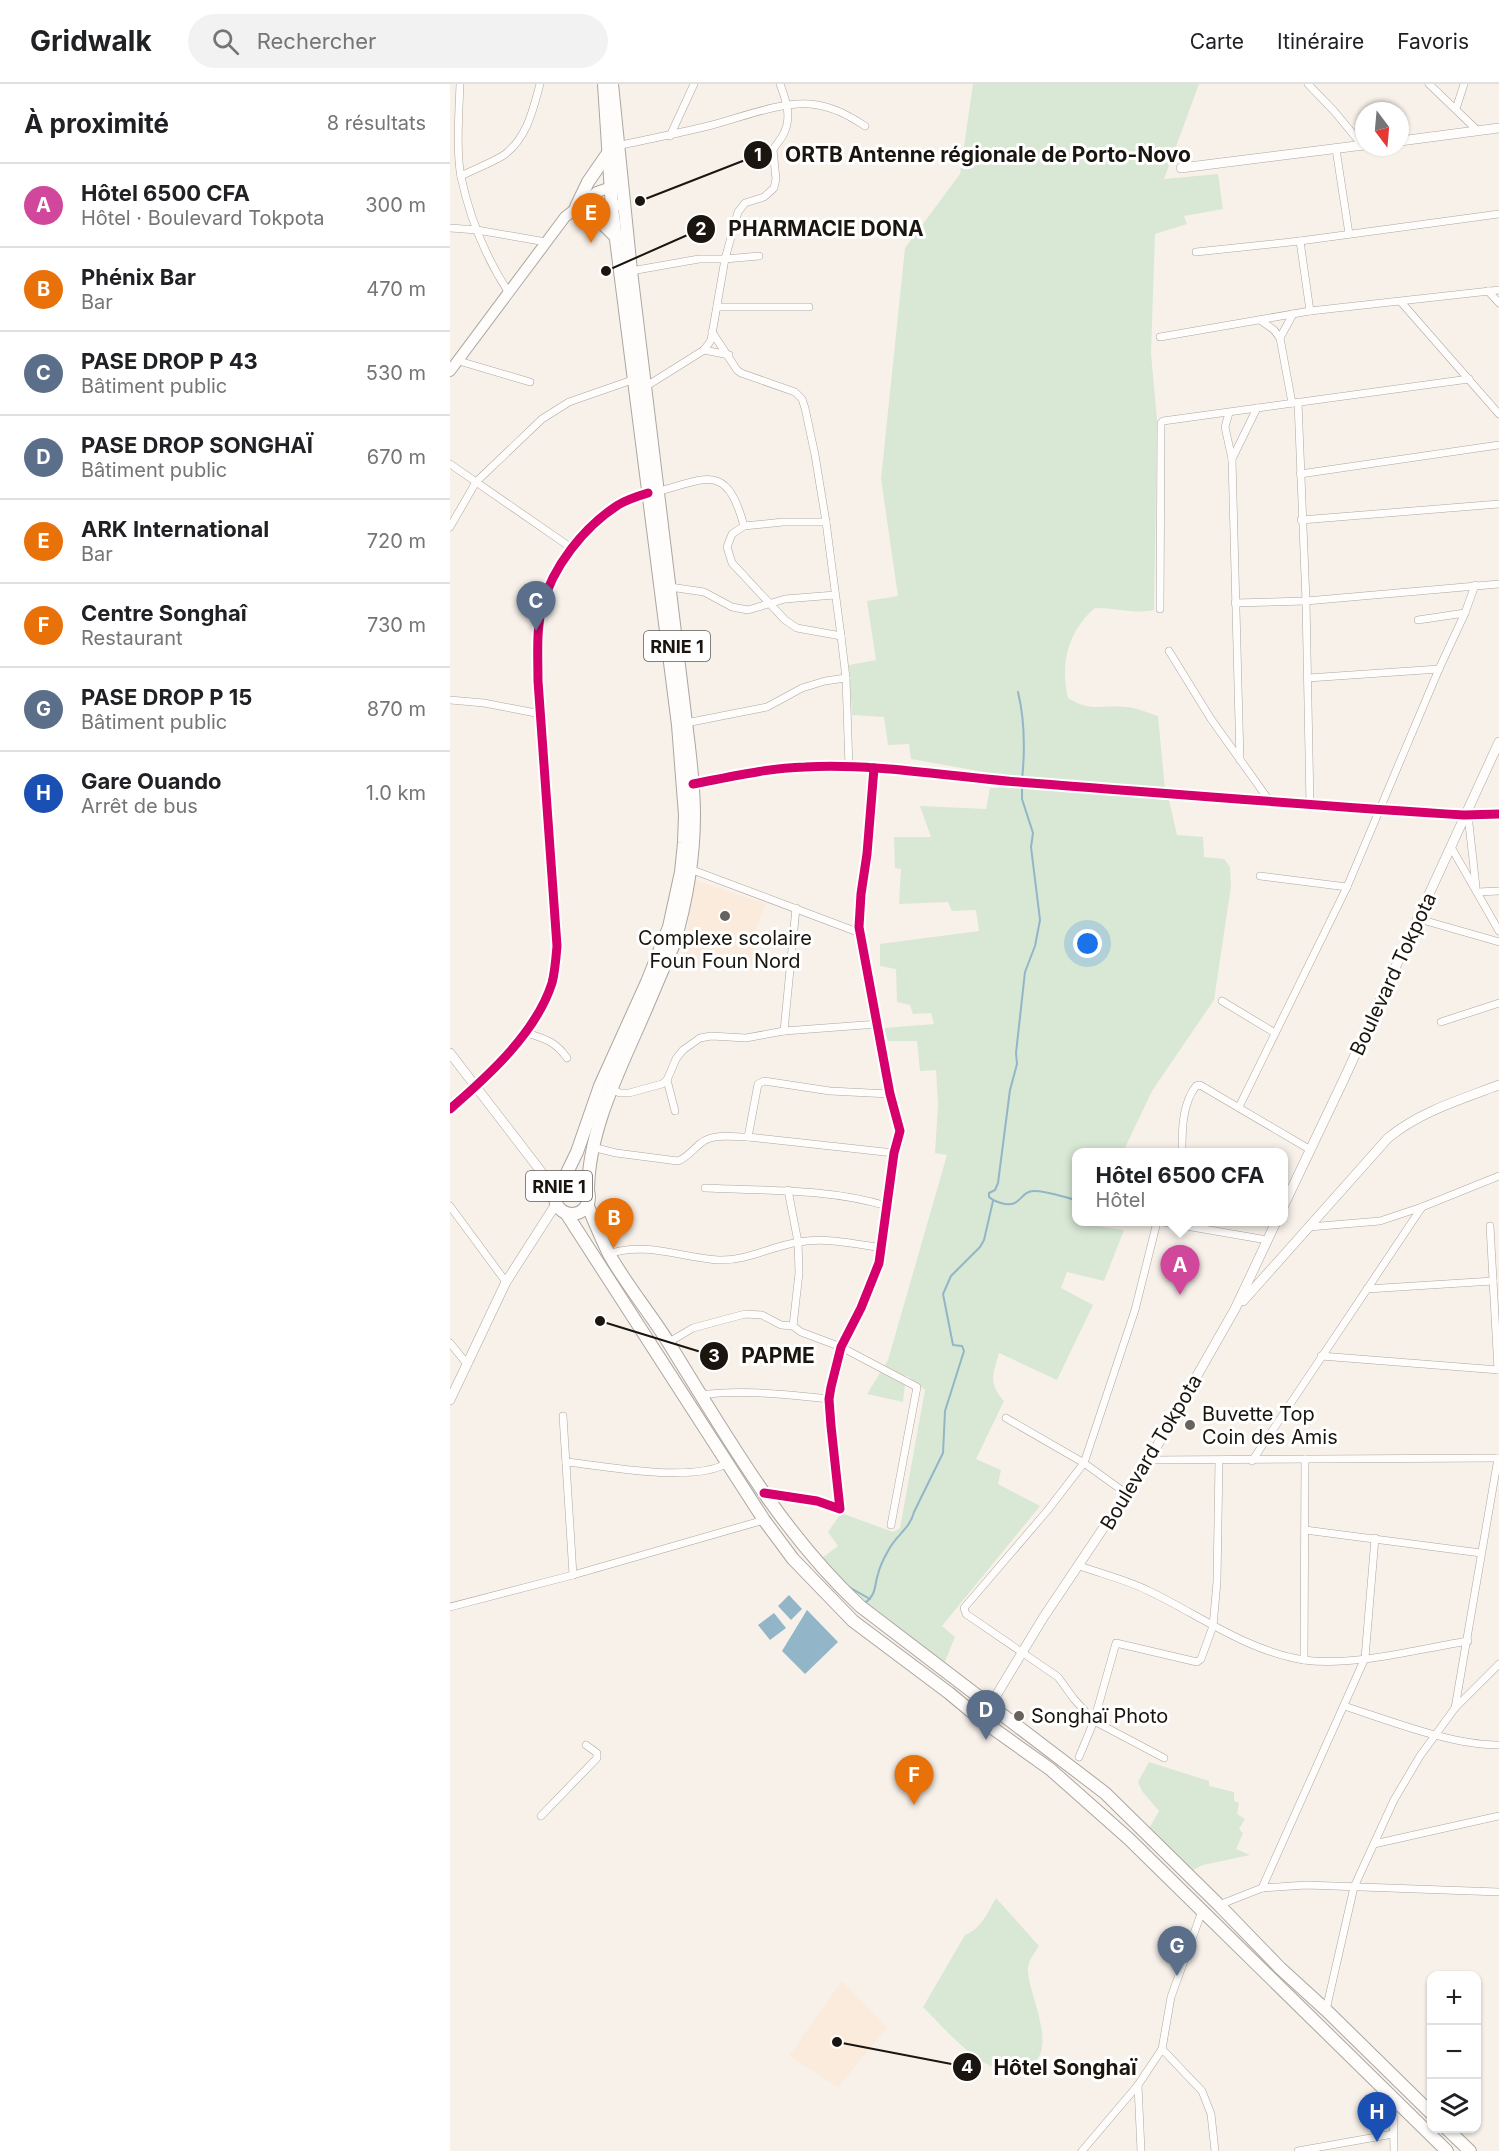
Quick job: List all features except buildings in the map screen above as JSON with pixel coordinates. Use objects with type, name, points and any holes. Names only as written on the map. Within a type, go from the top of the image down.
[{"type":"highway","name":"RNIE 1","points":[[604,84],[613,149]]},
{"type":"highway","name":"RNIE 1","points":[[612,84],[615,185],[631,271],[645,387],[653,492],[685,815],[681,872],[669,927],[659,956],[600,1086],[578,1152],[559,1187],[561,1209],[726,1464],[764,1520],[800,1567],[853,1621],[984,1722],[1050,1769],[1129,1839],[1448,2151]]},
{"type":"highway","points":[[613,149],[588,182],[579,210],[600,221],[617,238]]},
{"type":"highway","name":"RNIE 1","points":[[561,1209],[576,1213],[587,1198],[588,1169],[592,1148],[611,1089],[674,944],[690,869],[694,817],[693,784],[670,587],[634,379],[617,238],[618,206]]},
{"type":"highway","name":"RNIE 1","points":[[559,1187],[566,1181],[582,1183],[609,1254],[669,1342],[730,1445],[813,1559],[852,1599],[1105,1793],[1280,1968],[1427,2110]]},
{"type":"highway","points":[[1451,2133],[1470,2151]]},
{"type":"main road","points":[[450,371],[565,217],[579,210],[597,192],[615,185]]},
{"type":"main road","points":[[579,210],[618,206]]},
{"type":"street","points":[[460,84],[461,176],[477,230],[492,268],[509,293]]},
{"type":"street","points":[[461,176],[504,155],[521,138],[534,109],[540,84]]},
{"type":"street","points":[[670,136],[694,84]]},
{"type":"street","points":[[645,387],[704,350],[711,340],[725,260],[741,208],[745,203],[764,196],[774,188],[776,179],[773,150],[786,131],[788,105],[780,84]]},
{"type":"street","points":[[1308,84],[1355,136]]},
{"type":"street","points":[[1429,84],[1477,130]]},
{"type":"street","points":[[1456,110],[1464,84]]},
{"type":"street","points":[[450,100],[460,100]]},
{"type":"street","points":[[613,149],[788,105],[810,104],[827,107],[846,113],[866,126]]},
{"type":"street","points":[[1409,140],[1499,128]]},
{"type":"street","points":[[1181,168],[1355,147]]},
{"type":"street","points":[[1336,148],[1349,234]]},
{"type":"street","points":[[1196,252],[1300,241],[1499,214]]},
{"type":"street","points":[[450,228],[477,230],[546,242]]},
{"type":"street","points":[[1300,241],[1310,311]]},
{"type":"street","points":[[631,271],[699,259],[725,260],[759,256]]},
{"type":"street","points":[[1160,337],[1310,311],[1499,290]]},
{"type":"street","points":[[1488,291],[1499,303]]},
{"type":"street","points":[[1401,302],[1499,414]]},
{"type":"street","points":[[717,307],[809,307]]},
{"type":"street","points":[[1280,338],[1293,314]]},
{"type":"street","points":[[1260,320],[1274,330],[1280,338],[1295,402],[1306,600],[1310,805]]},
{"type":"street","points":[[712,332],[741,373],[795,392],[802,399],[815,455],[841,636],[846,678],[849,767]]},
{"type":"street","points":[[704,350],[729,355]]},
{"type":"street","points":[[459,360],[530,382]]},
{"type":"street","points":[[450,527],[476,482],[528,431],[569,402],[634,379]]},
{"type":"street","points":[[1160,609],[1161,423],[1166,420],[1468,379]]},
{"type":"street","points":[[1232,459],[1257,408]]},
{"type":"street","points":[[1229,413],[1225,427],[1232,459],[1240,760]]},
{"type":"street","points":[[1300,474],[1499,445]]},
{"type":"street","points":[[450,464],[573,549]]},
{"type":"street","points":[[450,1109],[476,1087],[527,1032],[546,999],[552,982],[557,946],[538,643],[541,609],[556,573],[585,532],[618,505],[653,492],[702,480],[718,481],[732,492],[744,526]]},
{"type":"street","points":[[1301,520],[1499,504]]},
{"type":"street","points":[[826,522],[783,522],[744,526],[732,534],[729,540],[729,556],[732,563],[785,620],[797,628],[841,636]]},
{"type":"street","points":[[1235,603],[1306,600],[1499,584]]},
{"type":"street","points":[[1239,1107],[1347,887],[1475,585]]},
{"type":"street","points":[[670,587],[704,592],[732,607],[748,610],[800,597],[835,595]]},
{"type":"street","points":[[1418,620],[1465,613]]},
{"type":"street","points":[[1169,651],[1211,719],[1270,803]]},
{"type":"street","points":[[1308,678],[1439,669]]},
{"type":"street","points":[[686,723],[767,707],[802,688],[846,678]]},
{"type":"street","points":[[450,700],[484,703],[541,714]]},
{"type":"street","name":"Boulevard Tokpota","points":[[1288,1194],[1419,919],[1499,742]]},
{"type":"street","points":[[693,784],[765,770],[804,766],[849,767],[1270,803],[1466,815],[1499,814]]},
{"type":"street","points":[[764,1493],[817,1501],[840,1509],[829,1399],[841,1347],[870,1286],[882,1248],[894,1153],[900,1131],[890,1094],[861,933],[861,894],[867,854],[874,768]]},
{"type":"street","points":[[1466,815],[1477,892]]},
{"type":"street","points":[[1451,847],[1499,931]]},
{"type":"street","points":[[690,869],[861,933]]},
{"type":"street","points":[[1260,876],[1347,887]]},
{"type":"street","points":[[1477,892],[1499,891]]},
{"type":"street","points":[[784,1031],[796,908]]},
{"type":"street","points":[[1419,919],[1499,942]]},
{"type":"street","points":[[1222,1001],[1275,1033]]},
{"type":"street","points":[[1441,1022],[1499,1003]]},
{"type":"street","points":[[611,1089],[620,1093],[629,1093],[662,1084],[667,1080],[682,1050],[700,1038],[711,1036],[746,1038],[784,1031],[878,1024]]},
{"type":"street","points":[[527,1032],[559,1046],[567,1058]]},
{"type":"street","points":[[450,1053],[559,1187]]},
{"type":"street","points":[[667,1080],[675,1112]]},
{"type":"street","points":[[748,1137],[758,1084],[764,1081],[830,1091],[890,1094]]},
{"type":"street","points":[[1182,1148],[1188,1097],[1196,1086],[1200,1085],[1309,1149]]},
{"type":"street","points":[[1235,1309],[1358,1171],[1401,1127],[1438,1108],[1499,1085]]},
{"type":"street","points":[[592,1148],[616,1154],[678,1161],[684,1159],[702,1142],[713,1137],[748,1137],[894,1153]]},
{"type":"street","points":[[1309,1227],[1380,1221],[1499,1176]]},
{"type":"street","points":[[705,1188],[788,1190],[855,1198],[887,1206]]},
{"type":"street","points":[[788,1190],[798,1242],[799,1286],[793,1326]]},
{"type":"street","points":[[450,1206],[506,1282]]},
{"type":"street","points":[[1252,1461],[1422,1207]]},
{"type":"street","points":[[450,1400],[506,1282],[561,1209]]},
{"type":"street","points":[[1156,1226],[1135,1310],[1084,1463],[1047,1511],[964,1608],[966,1614],[1058,1677],[1094,1721],[1164,1758]]},
{"type":"street","points":[[1190,1226],[1267,1240]]},
{"type":"street","name":"Boulevard Tokpota","points":[[991,1704],[1021,1653],[1149,1460],[1235,1309],[1274,1226]]},
{"type":"street","points":[[1321,1356],[1498,1370],[1490,1226]]},
{"type":"street","points":[[609,1254],[619,1250],[637,1249],[730,1260],[814,1240],[847,1242],[882,1248]]},
{"type":"street","points":[[1368,1289],[1493,1281]]},
{"type":"street","points":[[669,1342],[693,1328],[745,1314],[762,1315],[781,1325],[793,1326],[801,1332],[841,1347],[917,1387],[891,1525]]},
{"type":"street","points":[[450,1342],[467,1364]]},
{"type":"street","points":[[700,1395],[716,1392],[761,1393],[829,1399]]},
{"type":"street","points":[[563,1416],[573,1575]]},
{"type":"street","points":[[1006,1418],[1084,1463],[1127,1494]]},
{"type":"street","points":[[1149,1460],[1498,1458],[1455,1708]]},
{"type":"street","points":[[1304,1660],[1305,1459]]},
{"type":"street","points":[[1079,1757],[1094,1721],[1116,1643],[1197,1662],[1201,1659],[1213,1626],[1217,1582],[1219,1461]]},
{"type":"street","points":[[566,1462],[666,1473],[703,1471],[726,1464]]},
{"type":"street","points":[[450,1607],[573,1575],[764,1520]]},
{"type":"street","points":[[1305,1530],[1481,1553]]},
{"type":"street","points":[[1262,1888],[1365,1658],[1375,1538]]},
{"type":"street","points":[[1080,1566],[1148,1590],[1213,1626],[1265,1649],[1304,1660],[1344,1661],[1468,1641]]},
{"type":"street","points":[[1326,2010],[1354,1887],[1408,1774],[1455,1708],[1499,1664]]},
{"type":"street","points":[[1344,1706],[1436,1734],[1486,1746],[1499,1745]]},
{"type":"street","points":[[541,1816],[597,1758],[597,1753],[586,1745]]},
{"type":"street","points":[[1374,1844],[1499,1816]]},
{"type":"street","points":[[1219,1905],[1262,1888],[1306,1885],[1499,1892]]},
{"type":"street","points":[[1082,2151],[1138,2085],[1162,2049],[1171,1997],[1202,1911]]},
{"type":"street","points":[[1162,2049],[1202,2091],[1211,2114],[1215,2151]]},
{"type":"street","points":[[1138,2085],[1142,2151]]},
{"type":"street","points":[[1393,2097],[1394,2151]]},
{"type":"street","points":[[1298,2151],[1394,2134]]},
{"type":"shaded area","name":"Complexe scolaire Foun Foun Nord","points":[[694,880],[766,904],[757,927],[752,966],[682,966]]},
{"type":"shaded area","points":[[842,1981],[887,2028],[838,2087],[789,2056]]},
{"type":"green space","points":[[973,84],[1199,84],[1164,179],[1218,174],[1223,209],[1184,216],[1187,224],[1155,234],[1151,353],[1157,420],[1154,610],[1095,608],[1078,627],[1072,638],[1065,673],[1068,698],[1076,702],[1089,706],[1129,707],[1158,716],[1165,790],[1059,779],[1058,790],[1169,800],[1177,835],[1203,837],[1204,857],[1224,859],[1230,867],[1231,886],[1214,1000],[1152,1091],[1125,1148],[1072,1148],[1072,1226],[1097,1226],[1124,1230],[1104,1281],[1067,1272],[1061,1288],[1093,1305],[1057,1380],[999,1353],[993,1378],[996,1389],[1004,1401],[976,1459],[1001,1470],[998,1484],[1040,1506],[942,1626],[955,1637],[942,1669],[889,1633],[890,1620],[874,1608],[866,1614],[841,1596],[813,1565],[838,1546],[828,1532],[841,1513],[893,1532],[900,1528],[925,1390],[906,1375],[903,1402],[867,1394],[888,1360],[947,1155],[935,1153],[938,1105],[936,1070],[920,1071],[917,1041],[888,1041],[884,1028],[934,1024],[931,1013],[913,1014],[910,1005],[897,1002],[896,969],[880,966],[880,944],[979,931],[976,910],[952,911],[948,902],[899,904],[901,869],[895,868],[894,837],[931,837],[920,806],[986,809],[990,788],[999,788],[1001,775],[911,759],[909,744],[888,745],[884,717],[852,715],[849,665],[876,660],[867,601],[898,596],[881,479],[905,248],[960,174]]},
{"type":"green space","points":[[1149,1762],[1209,1781],[1209,1786],[1234,1792],[1234,1801],[1239,1803],[1237,1814],[1245,1819],[1239,1829],[1243,1833],[1236,1849],[1250,1855],[1203,1865],[1193,1870],[1147,1832],[1159,1811],[1142,1791],[1138,1782]]},
{"type":"green space","points":[[996,1898],[1039,1946],[1030,1961],[1028,1971],[1041,2024],[1041,2051],[1036,2061],[1025,2069],[1011,2072],[997,2069],[969,2052],[923,2007],[965,1935],[980,1924]]},
{"type":"water","points":[[789,1595],[802,1609],[791,1620],[778,1606]]},
{"type":"water","points":[[807,1610],[838,1642],[805,1674],[782,1651]]},
{"type":"water","points":[[774,1613],[786,1628],[770,1640],[758,1625]]},
{"type":"waterway","points":[[1018,692],[1024,736],[1022,780]]},
{"type":"waterway","points":[[1022,786],[1022,799],[1033,833],[1031,847],[1040,920],[1035,946],[1025,972],[1016,1053],[1017,1064],[1010,1090],[998,1183],[995,1190],[989,1193],[989,1197],[1001,1203],[1013,1204],[1025,1194],[1034,1191],[1072,1199]]},
{"type":"waterway","points":[[865,1603],[873,1593],[885,1556],[912,1518],[943,1453],[945,1411],[964,1351],[962,1346],[953,1345],[943,1294],[951,1276],[984,1240],[993,1201]]},
{"type":"waterway","points":[[847,1586],[870,1599]]},
{"type":"cycle path","points":[[450,1109],[495,1068],[523,1036],[545,1001],[554,974],[557,946],[538,681],[539,625],[542,607],[553,577],[582,536],[618,505],[648,493]]},
{"type":"cycle path","points":[[693,784],[777,769],[861,767],[1003,781],[1301,804],[1464,815],[1499,814]]},
{"type":"cycle path","points":[[764,1493],[817,1501],[840,1509],[829,1399],[841,1347],[861,1308],[879,1263],[894,1153],[900,1131],[890,1094],[859,927],[874,768]]},
{"type":"place","name":"ORTB Antenne régionale de Porto-Novo","points":[[640,201]]},
{"type":"place","name":"ARK International","points":[[591,243]]},
{"type":"place","name":"PHARMACIE DONA","points":[[606,271]]},
{"type":"place","name":"PASE DROP P 43","points":[[536,631]]},
{"type":"place","name":"Complexe scolaire Foun Foun Nord","points":[[725,916]]},
{"type":"place","name":"Phénix Bar","points":[[614,1248]]},
{"type":"place","name":"Hôtel 6500 CFA","points":[[1180,1295]]},
{"type":"place","name":"PAPME","points":[[600,1321]]},
{"type":"place","name":"Buvette Top Coin des Amis","points":[[1190,1425]]},
{"type":"place","name":"Songhaï Photo","points":[[1019,1716]]},
{"type":"place","name":"PASE DROP SONGHAÏ","points":[[986,1740]]},
{"type":"place","name":"Centre Songhaî","points":[[914,1805]]},
{"type":"place","name":"PASE DROP P 15","points":[[1177,1976]]},
{"type":"place","name":"Hôtel Songhaï","points":[[837,2042]]},
{"type":"place","name":"Gare Ouando","points":[[1377,2142]]}]
